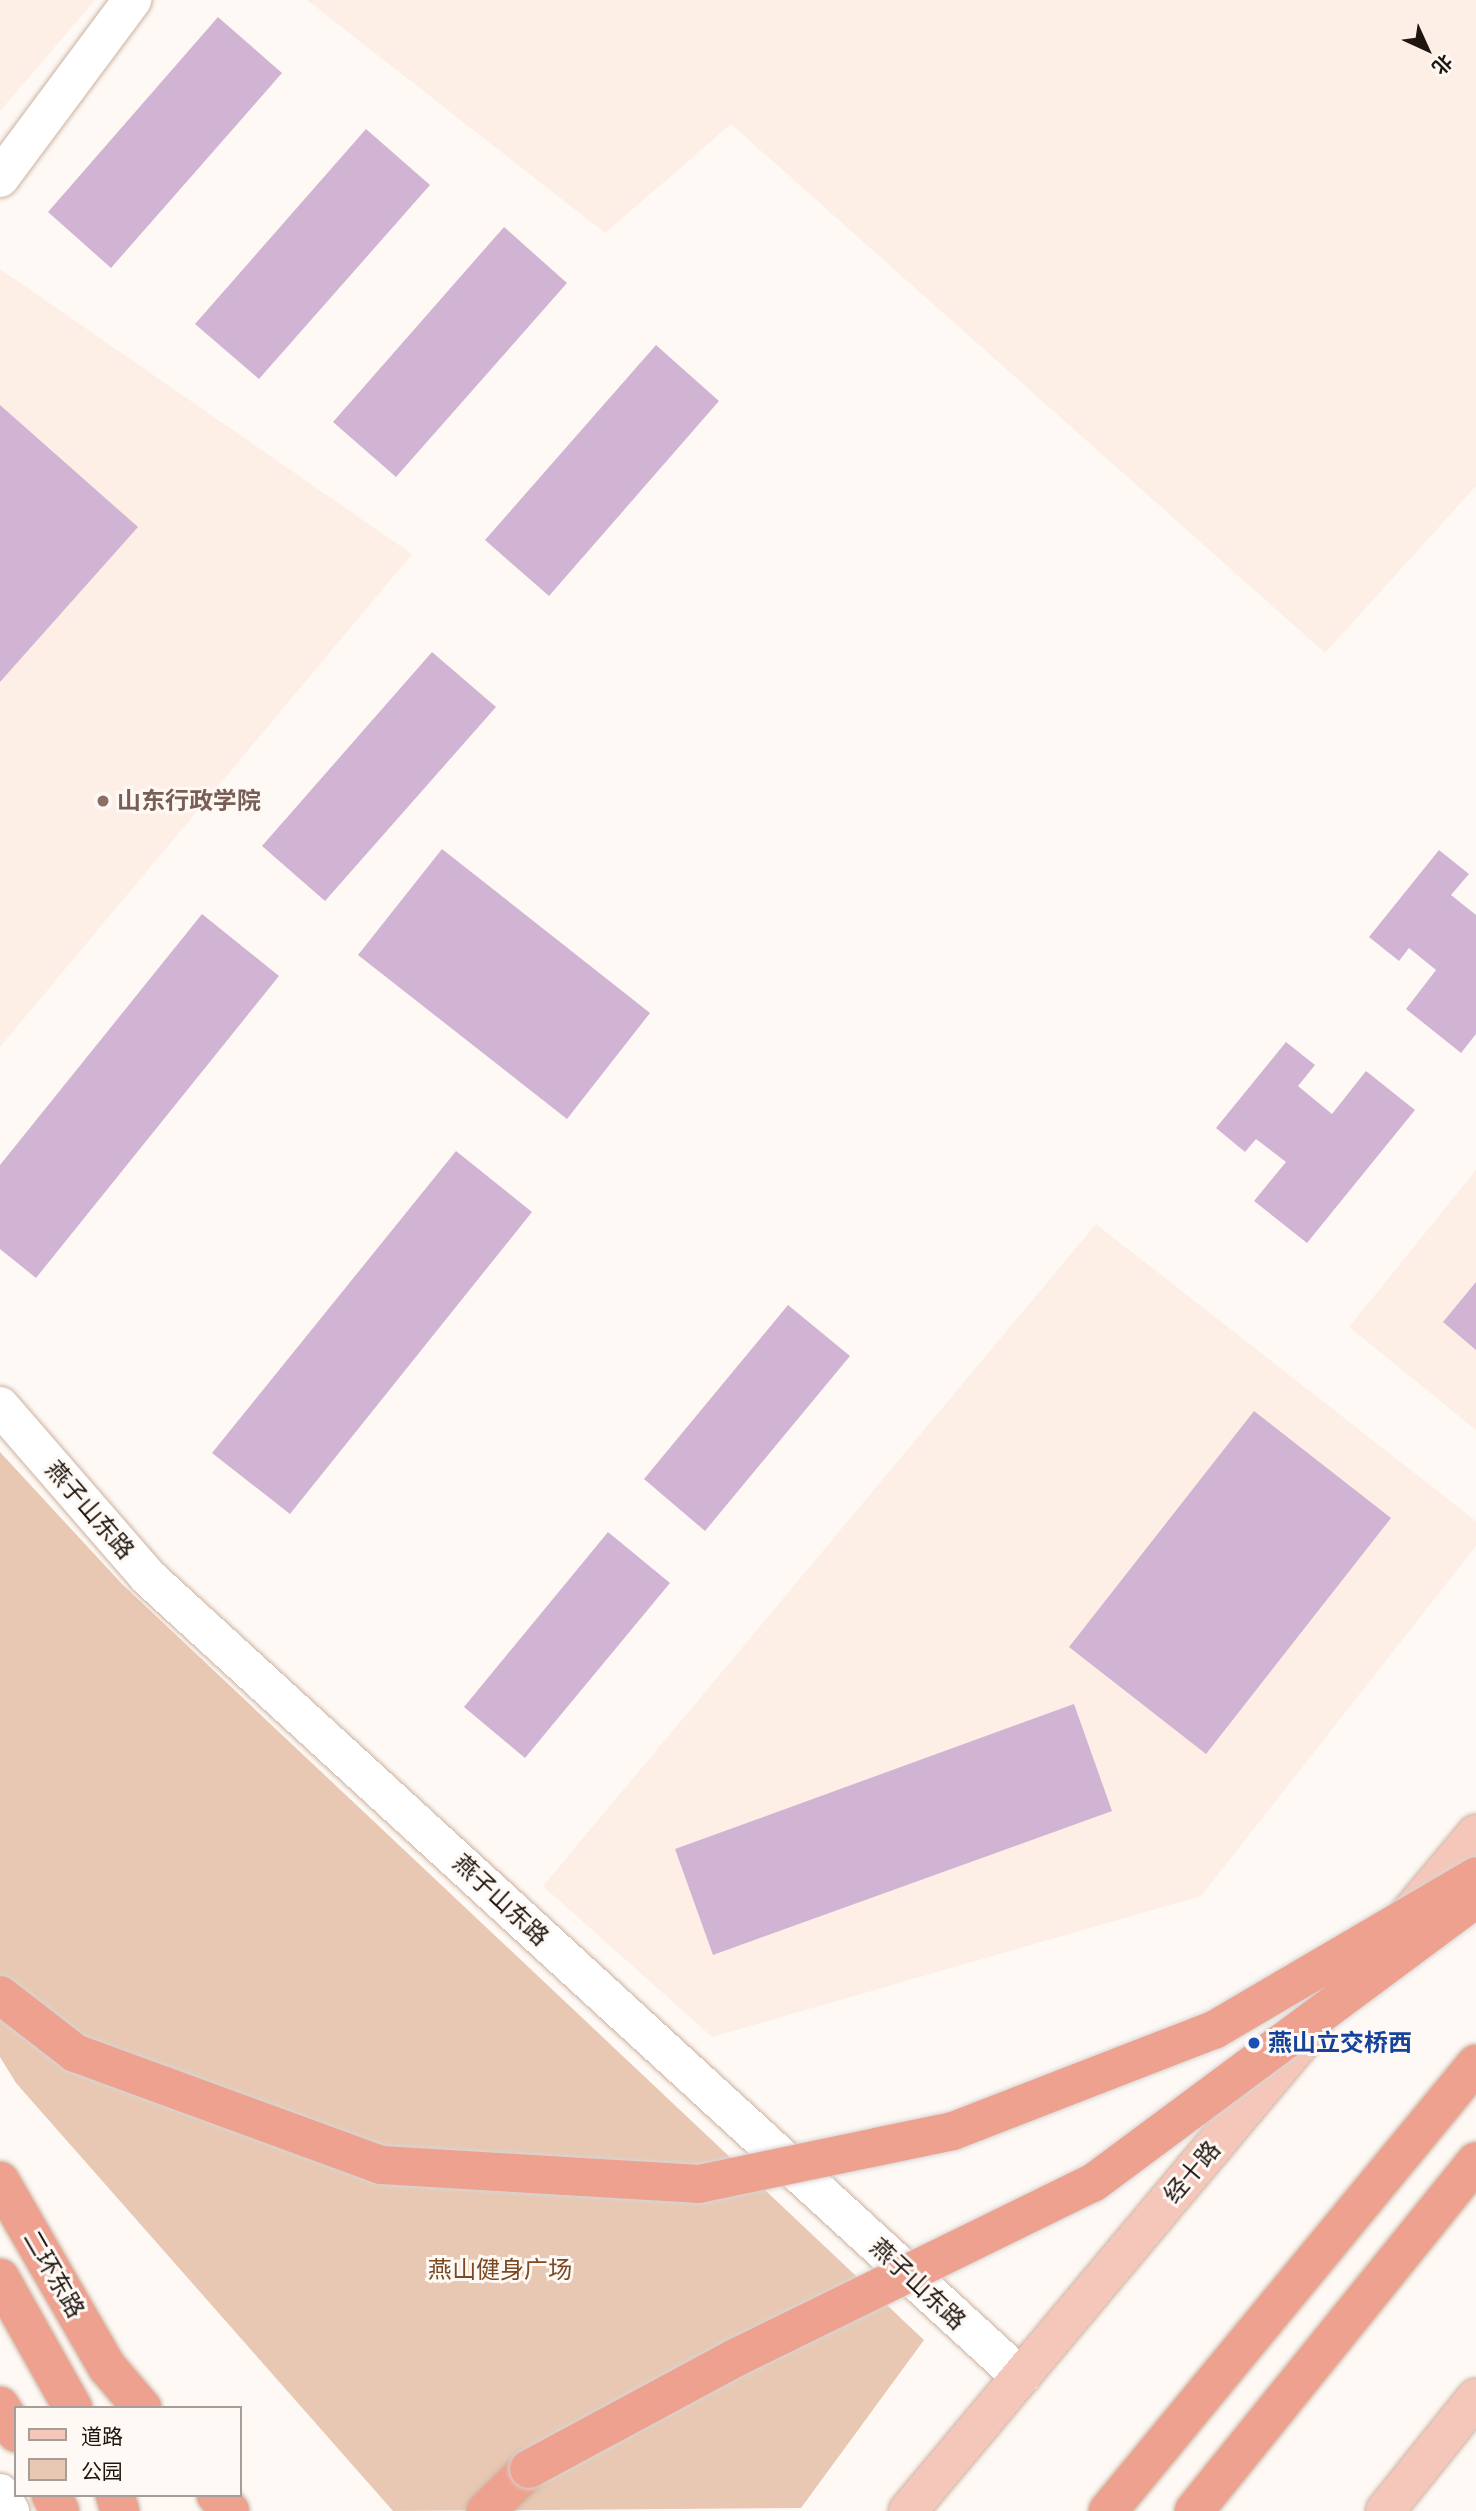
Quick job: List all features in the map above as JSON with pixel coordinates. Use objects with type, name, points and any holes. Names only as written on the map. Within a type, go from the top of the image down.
[{"type":"highway","points":[[0,1995],[75,2053],[381,2165],[699,2184],[953,2131],[1214,2030],[1476,1876]]},
{"type":"highway","points":[[486,2511],[529,2469],[710,2371],[1093,2183],[1476,1898]]},
{"type":"highway","points":[[1108,2511],[1476,2064]]},
{"type":"highway","points":[[1194,2511],[1476,2161]]},
{"type":"highway","name":"二环东路","points":[[0,2181],[107,2367]]},
{"type":"highway","name":"二环东路","points":[[0,2266],[107,2367],[140,2406]]},
{"type":"highway","points":[[0,2277],[73,2406]]},
{"type":"highway","points":[[0,2406],[14,2430]]},
{"type":"highway","points":[[218,2497],[230,2511]]},
{"type":"main road","name":"经十路","points":[[908,2511],[1476,1834]]},
{"type":"main road","points":[[1385,2511],[1476,2398]]},
{"type":"street","points":[[0,178],[132,0]]},
{"type":"street","name":"燕子山东路","points":[[0,1406],[148,1577],[1021,2377]]},
{"type":"street","points":[[0,2493],[10,2511]]},
{"type":"shaded area","points":[[0,0],[95,0],[0,111]]},
{"type":"shaded area","points":[[307,0],[1476,0],[1476,486],[1325,653],[731,124],[605,233]]},
{"type":"shaded area","name":"山东行政学院","points":[[0,269],[412,554],[0,1047]]},
{"type":"shaded area","points":[[1476,1170],[1476,1430],[1349,1327]]},
{"type":"shaded area","points":[[1096,1224],[1476,1521],[1476,1546],[1201,1896],[712,2037],[543,1886]]},
{"type":"green space","name":"燕山健身广场","points":[[0,1452],[122,1584],[924,2340],[801,2508],[393,2511],[16,2083],[0,2057]]},
{"type":"building","points":[[218,17],[282,73],[111,268],[48,212]]},
{"type":"building","points":[[366,129],[430,185],[259,379],[195,324]]},
{"type":"building","points":[[504,227],[567,283],[396,477],[333,422]]},
{"type":"building","points":[[656,345],[719,401],[549,596],[485,540]]},
{"type":"building","points":[[0,405],[138,527],[0,682]]},
{"type":"building","points":[[432,652],[496,707],[325,901],[262,846]]},
{"type":"building","points":[[442,849],[650,1013],[567,1119],[358,955]]},
{"type":"building","points":[[1439,850],[1469,874],[1451,895],[1476,915],[1476,1034],[1461,1053],[1406,1009],[1436,970],[1409,948],[1399,961],[1369,937]]},
{"type":"building","points":[[202,914],[279,976],[36,1278],[0,1249],[0,1165]]},
{"type":"building","points":[[1286,1042],[1315,1065],[1298,1086],[1332,1114],[1366,1071],[1415,1110],[1307,1243],[1254,1201],[1286,1162],[1256,1139],[1245,1152],[1216,1128]]},
{"type":"building","points":[[456,1151],[532,1212],[290,1514],[212,1453]]},
{"type":"building","points":[[1476,1282],[1476,1350],[1443,1322]]},
{"type":"building","points":[[788,1305],[850,1356],[705,1531],[644,1479]]},
{"type":"building","points":[[1254,1411],[1391,1518],[1206,1754],[1069,1647]]},
{"type":"building","points":[[608,1532],[670,1583],[525,1758],[464,1707]]},
{"type":"building","points":[[1074,1704],[1112,1811],[713,1955],[675,1849]]},
{"type":"place","name":"山东行政学院","points":[[103,801]]},
{"type":"place","name":"燕山立交桥西","points":[[1254,2043]]}]
